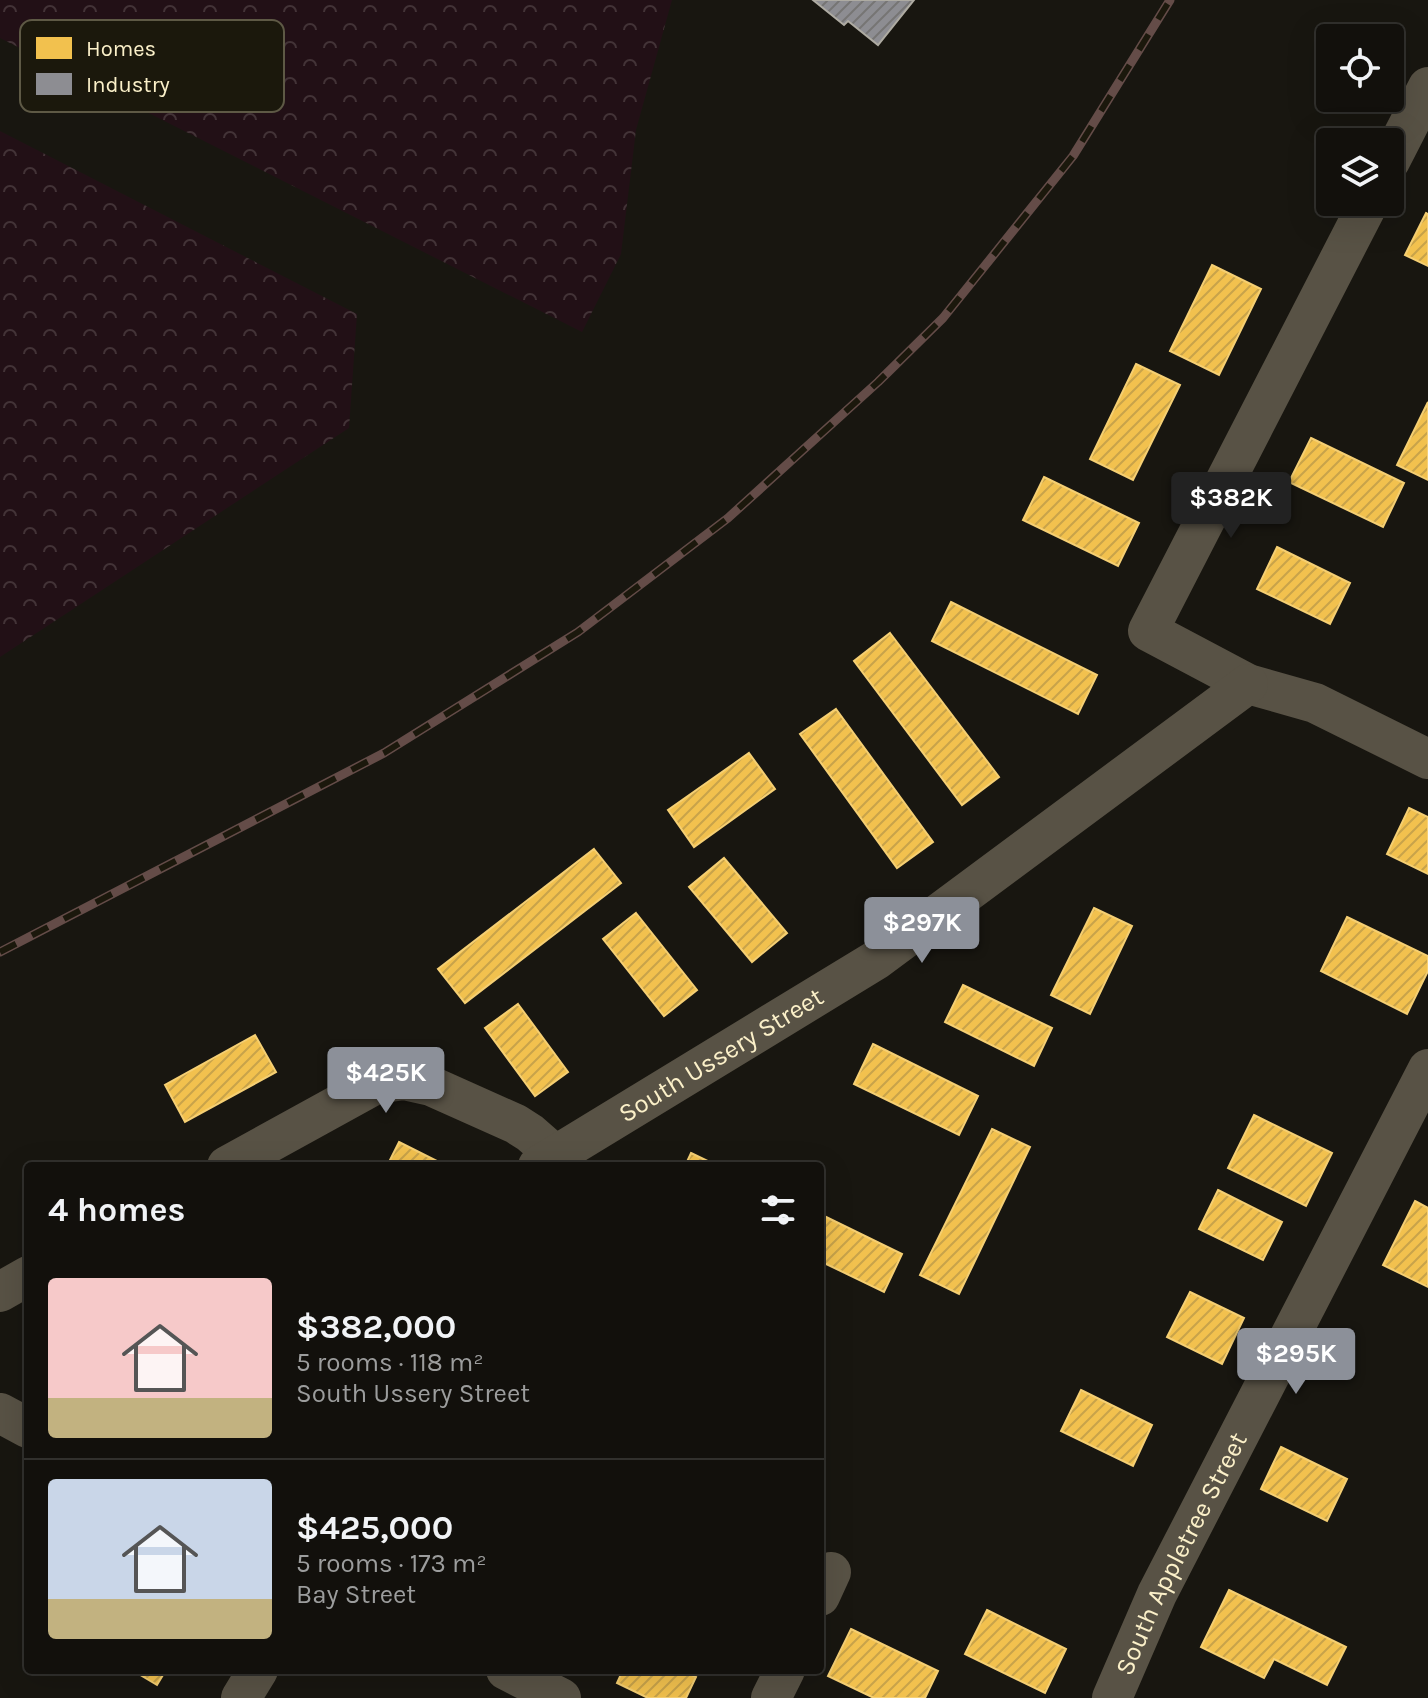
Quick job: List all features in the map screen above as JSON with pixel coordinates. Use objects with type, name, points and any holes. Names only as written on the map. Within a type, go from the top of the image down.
[{"type":"street","points":[[1404,134],[1428,87]]},
{"type":"street","points":[[1362,216],[1148,631],[1248,684],[1315,703],[1428,759]]},
{"type":"street","name":"South Ussery Street","points":[[546,1160],[876,960],[1248,684]]},
{"type":"street","name":"South Appletree Street","points":[[1112,1698],[1157,1594],[1428,1069]]},
{"type":"street","points":[[234,1162],[376,1084],[404,1080],[431,1086],[516,1124],[530,1133],[546,1160]]},
{"type":"street","points":[[0,1292],[24,1278]]},
{"type":"street","points":[[0,1413],[24,1426]]},
{"type":"street","points":[[241,1698],[256,1674]]},
{"type":"street","points":[[514,1674],[561,1698]]},
{"type":"street","points":[[771,1698],[783,1674]]},
{"type":"green space","points":[[0,0],[672,0],[636,130],[621,254],[582,332],[146,112],[284,112],[284,20],[20,20],[20,48],[0,38]]},
{"type":"green space","points":[[0,131],[357,314],[349,428],[0,657]]},
{"type":"building: Homes","points":[[1428,214],[1428,266],[1405,255]]},
{"type":"building: Homes","points":[[1212,265],[1261,289],[1219,375],[1170,351]]},
{"type":"building: Homes","points":[[1136,364],[1180,385],[1133,480],[1090,459]]},
{"type":"building: Homes","points":[[1428,402],[1428,480],[1397,465]]},
{"type":"building: Homes","points":[[1311,438],[1404,483],[1383,527],[1289,482]]},
{"type":"building: Homes","points":[[1044,477],[1139,523],[1118,566],[1023,520]]},
{"type":"building: Homes","points":[[1277,547],[1350,583],[1330,624],[1257,589]]},
{"type":"building: Homes","points":[[951,602],[1097,675],[1078,714],[932,641]]},
{"type":"building: Homes","points":[[890,633],[999,777],[962,805],[854,661]]},
{"type":"building: Homes","points":[[836,709],[933,842],[897,868],[800,734]]},
{"type":"building: Homes","points":[[749,753],[775,789],[694,847],[668,810]]},
{"type":"building: Homes","points":[[1409,808],[1428,817],[1428,874],[1387,854]]},
{"type":"building: Homes","points":[[594,849],[621,883],[465,1003],[438,969]]},
{"type":"building: Homes","points":[[724,858],[787,933],[752,962],[689,887]]},
{"type":"building: Homes","points":[[1094,908],[1132,926],[1090,1014],[1051,995]]},
{"type":"building: Homes","points":[[636,913],[697,990],[664,1016],[603,939]]},
{"type":"building: Homes","points":[[1347,917],[1428,956],[1428,971],[1407,1014],[1321,971]]},
{"type":"building: Homes","points":[[963,985],[1052,1028],[1034,1066],[945,1022]]},
{"type":"building: Homes","points":[[518,1004],[568,1072],[535,1096],[485,1028]]},
{"type":"building: Homes","points":[[255,1035],[276,1072],[185,1122],[165,1085]]},
{"type":"building: Homes","points":[[873,1044],[978,1096],[959,1135],[854,1084]]},
{"type":"building: Homes","points":[[1254,1115],[1332,1153],[1306,1206],[1228,1168]]},
{"type":"building: Homes","points":[[992,1129],[1030,1147],[959,1294],[920,1275]]},
{"type":"building: Homes","points":[[399,1142],[437,1161],[437,1162],[389,1162]]},
{"type":"building: Homes","points":[[691,1153],[710,1162],[687,1162]]},
{"type":"building: Homes","points":[[1218,1190],[1282,1222],[1263,1260],[1199,1229]]},
{"type":"building: Homes","points":[[1415,1201],[1428,1208],[1428,1287],[1383,1265]]},
{"type":"building: Homes","points":[[824,1216],[902,1254],[884,1292],[824,1263]]},
{"type":"building: Homes","points":[[1190,1292],[1244,1318],[1222,1364],[1167,1337]]},
{"type":"building: Homes","points":[[1081,1390],[1152,1425],[1133,1466],[1061,1431]]},
{"type":"building: Homes","points":[[1281,1447],[1347,1479],[1327,1521],[1261,1489]]},
{"type":"building: Homes","points":[[1229,1590],[1346,1647],[1327,1685],[1274,1659],[1264,1678],[1201,1647]]},
{"type":"building: Homes","points":[[987,1610],[1066,1649],[1045,1693],[965,1654]]},
{"type":"building: Homes","points":[[851,1629],[938,1671],[925,1698],[874,1698],[828,1676]]},
{"type":"building: Homes","points":[[139,1674],[164,1674],[157,1685]]},
{"type":"building: Homes","points":[[621,1674],[689,1674],[696,1677],[686,1698],[648,1698],[617,1683]]},
{"type":"building: Industry","points":[[813,0],[914,0],[878,45],[848,21],[844,25]]},
{"type":"railway","points":[[0,952],[384,753],[578,632],[728,518],[878,382],[943,318],[1073,156],[1170,0]]}]
